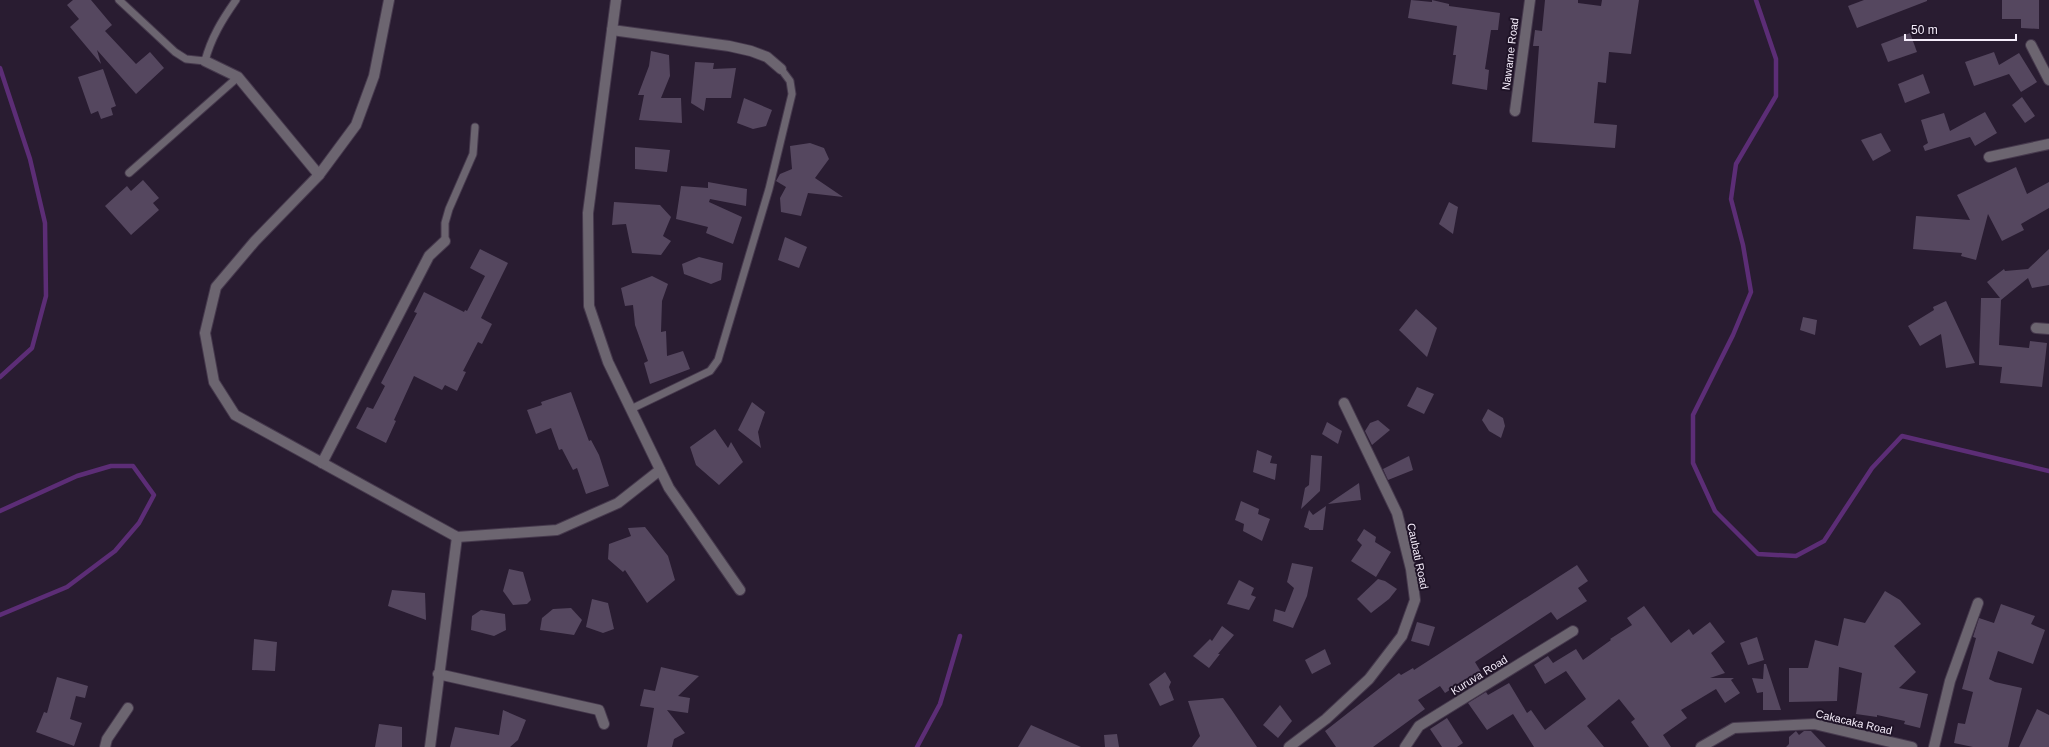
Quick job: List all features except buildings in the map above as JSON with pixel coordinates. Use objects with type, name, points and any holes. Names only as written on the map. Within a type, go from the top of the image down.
[{"type":"street","points":[[389,0],[374,76],[356,125],[319,175],[255,241],[216,287],[204,333],[214,382],[235,416],[457,537],[557,530],[618,503],[660,470]]},
{"type":"street","points":[[616,0],[588,213],[589,306],[608,362],[669,488],[740,590]]},
{"type":"street","name":"Nawame Road","points":[[1515,110],[1530,0]]},
{"type":"street","points":[[612,30],[729,46],[767,57],[781,69]]},
{"type":"street","points":[[2030,44],[2049,80]]},
{"type":"street","points":[[204,61],[238,76],[319,175]]},
{"type":"street","points":[[1989,157],[2049,144]]},
{"type":"street","points":[[322,464],[429,256],[445,241]]},
{"type":"street","points":[[2036,328],[2049,329]]},
{"type":"street","name":"Caubati Road","points":[[1289,747],[1326,719],[1369,679],[1402,636],[1415,600],[1411,569],[1397,514],[1344,403]]},
{"type":"street","points":[[430,747],[438,674],[457,537]]},
{"type":"street","points":[[1934,747],[1950,681],[1978,603]]},
{"type":"street","name":"Kuruva Road","points":[[1405,747],[1419,726],[1573,631]]},
{"type":"street","points":[[438,674],[599,710],[604,724]]},
{"type":"street","points":[[105,747],[107,739],[128,708]]},
{"type":"street","name":"Cakacaka Road","points":[[1701,747],[1734,728],[1814,724],[1912,747]]},
{"type":"lane","points":[[119,0],[175,52],[186,59],[204,61],[214,33],[236,0]]},
{"type":"lane","points":[[631,409],[710,371],[718,360],[769,189],[791,101],[792,94],[790,81],[781,69]]},
{"type":"lane","points":[[129,173],[238,76]]},
{"type":"lane","points":[[445,241],[444,223],[473,154],[475,126]]},
{"type":"waterway","points":[[1756,0],[1776,59],[1776,96],[1736,164],[1731,199],[1743,245],[1751,292],[1733,335],[1693,415],[1693,463],[1715,511],[1758,554],[1796,556],[1824,541],[1872,468],[1902,436],[2049,471]]},
{"type":"waterway","points":[[0,68],[30,159],[45,223],[46,296],[32,348],[0,377]]},
{"type":"waterway","points":[[0,511],[77,476],[111,466],[133,466],[154,495],[139,523],[115,551],[67,587],[0,615]]},
{"type":"waterway","points":[[917,747],[940,704],[960,636]]}]
